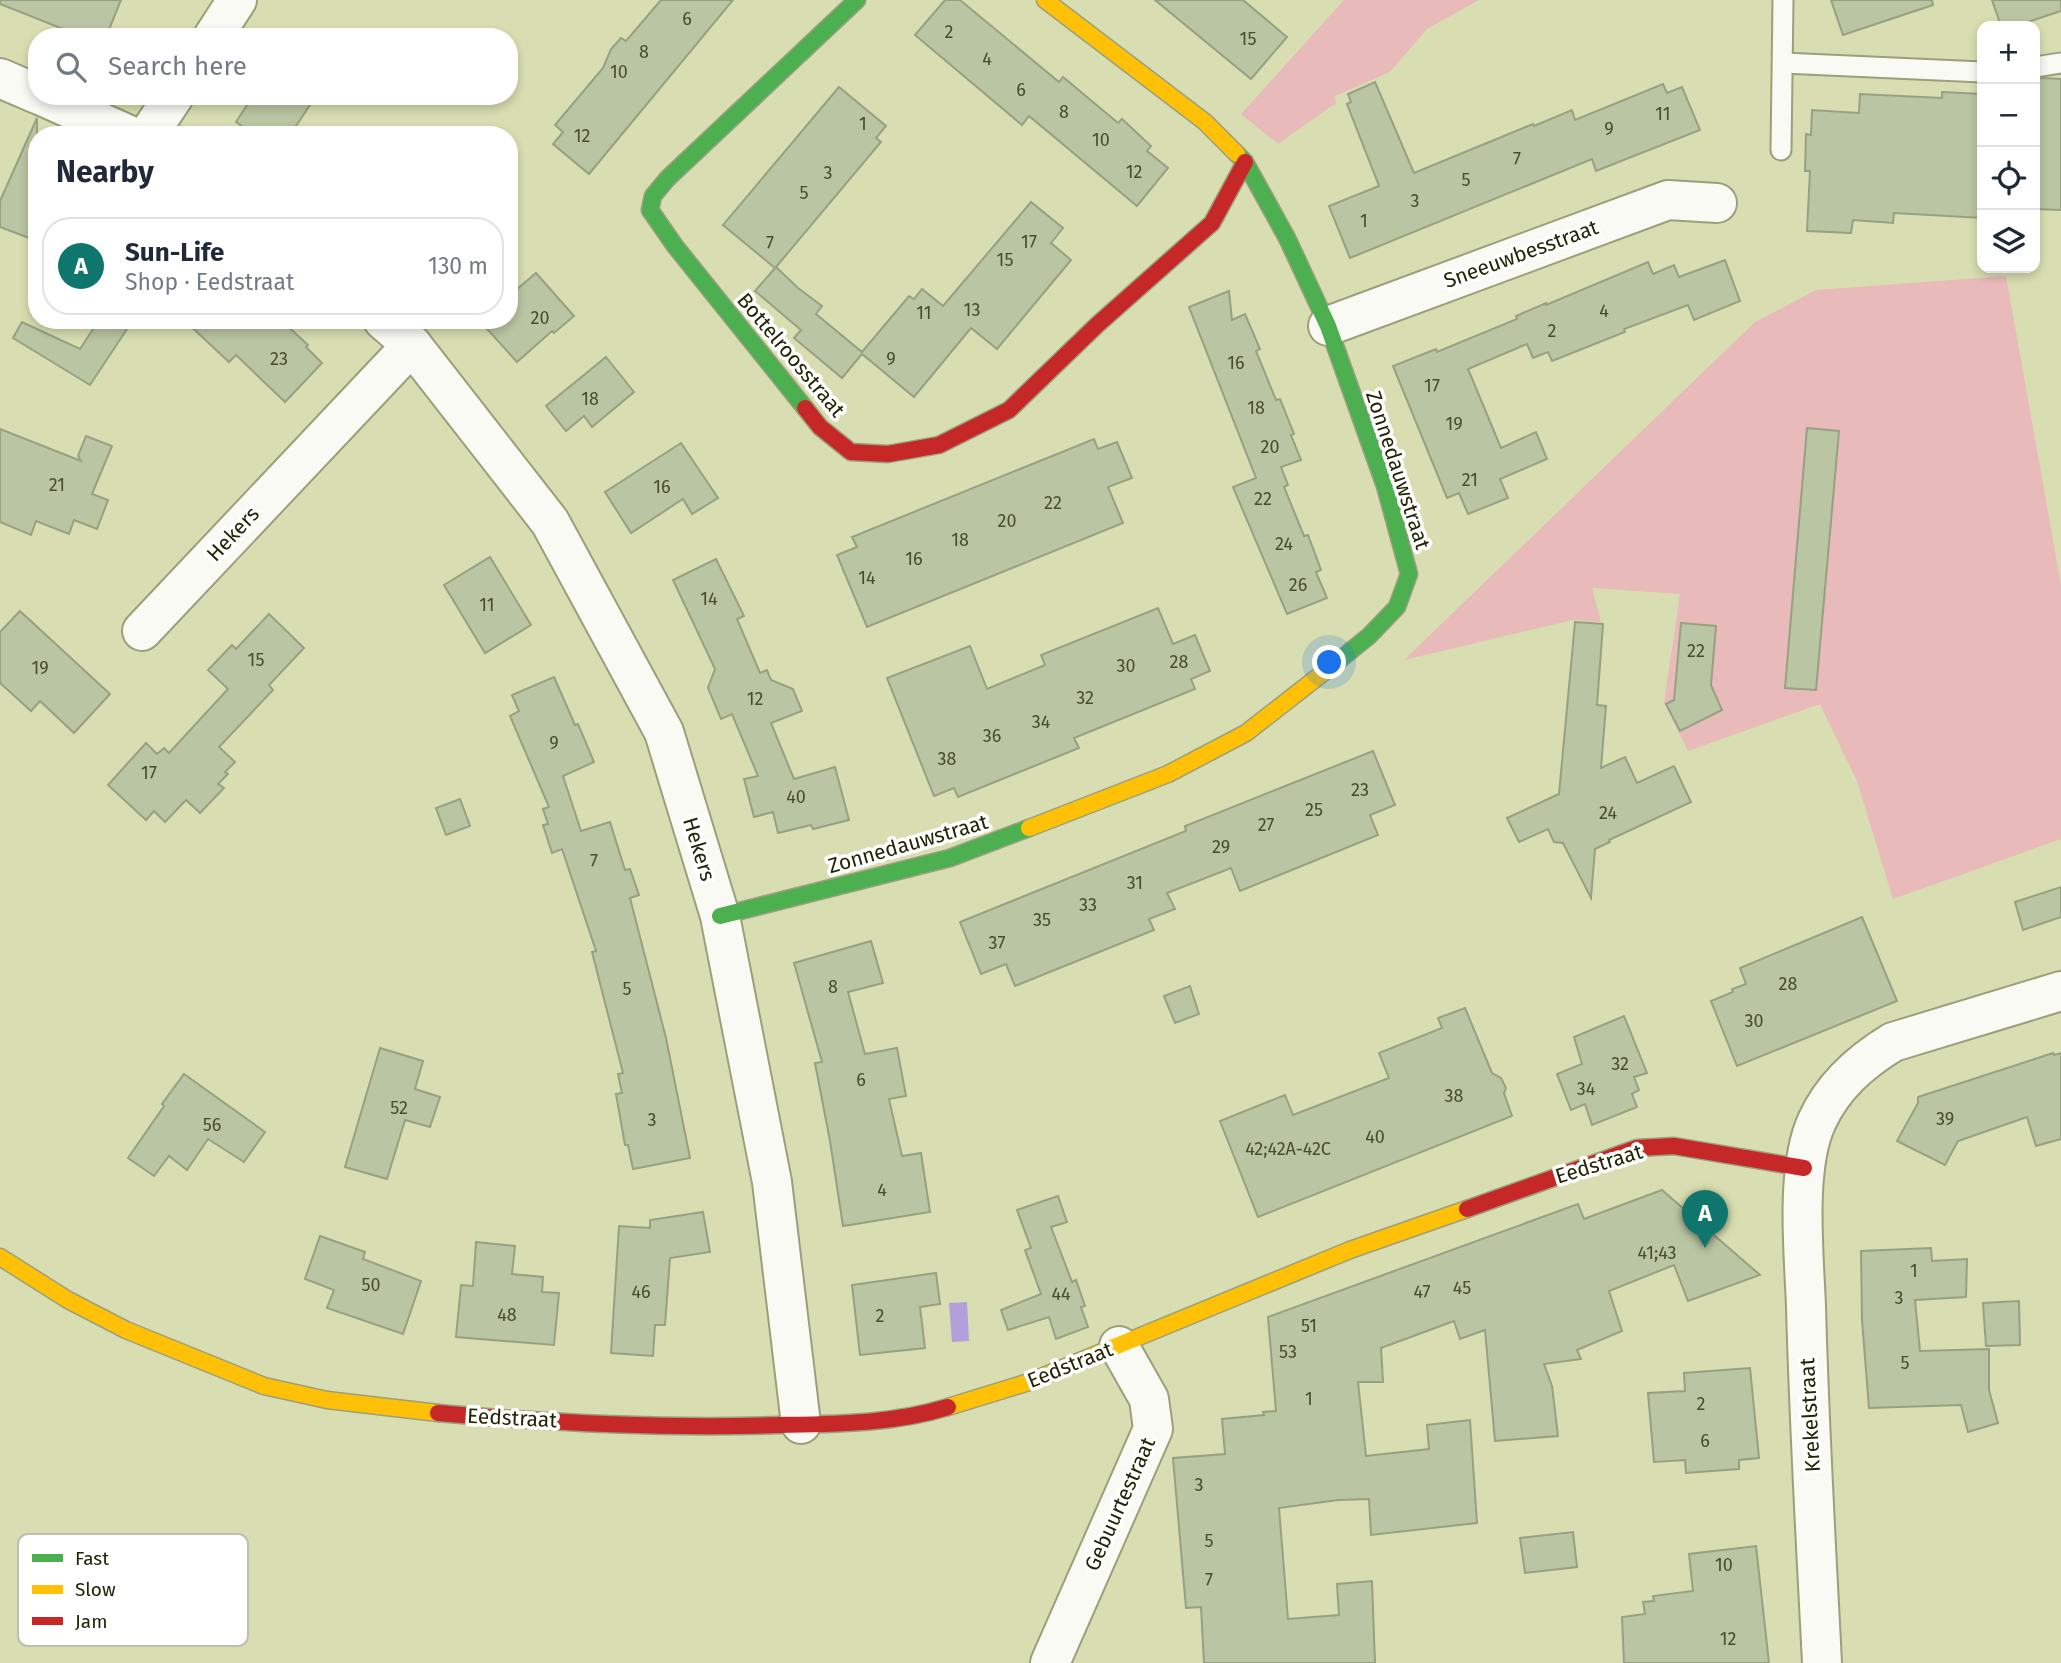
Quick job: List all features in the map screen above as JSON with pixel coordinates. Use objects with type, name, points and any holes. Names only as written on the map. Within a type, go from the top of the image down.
[{"type":"street","points":[[219,28],[237,0]]},
{"type":"street","name":"Bottelroosstraat","points":[[857,0],[667,179],[653,195],[650,210],[675,246],[820,427],[851,452],[888,454],[939,445],[1009,410],[1097,325],[1212,223],[1245,162]]},
{"type":"street","name":"Zonnedauwstraat","points":[[720,916],[950,858],[1168,774],[1246,733],[1369,636],[1397,607],[1409,574],[1385,486],[1328,326],[1287,238],[1245,162],[1205,122],[1045,0]]},
{"type":"street","points":[[0,78],[28,90]]},
{"type":"street","points":[[62,105],[109,126]]},
{"type":"street","points":[[154,126],[168,105]]},
{"type":"street","name":"Sneeuwbesstraat","points":[[1328,326],[1668,200],[1717,203]]},
{"type":"street","name":"Hekers","points":[[393,329],[412,345],[550,522],[664,732],[720,916],[772,1182],[801,1424]]},
{"type":"street","name":"Hekers","points":[[142,631],[412,345]]},
{"type":"street","points":[[1804,1168],[1816,1122],[1841,1082],[1868,1057],[1893,1042],[2061,991]]},
{"type":"street","name":"Eedstraat","points":[[0,1257],[68,1300],[126,1330],[264,1386],[327,1400],[507,1419],[721,1427],[865,1423],[931,1412],[1029,1382],[1350,1250],[1637,1149],[1674,1146],[1804,1168]]},
{"type":"street","name":"Krekelstraat","points":[[1804,1168],[1808,1373],[1822,1663]]},
{"type":"street","name":"Gebuurtestraat","points":[[1050,1663],[1153,1429],[1149,1399],[1119,1346]]},
{"type":"lane","points":[[1781,150],[1783,0]]},
{"type":"lane","points":[[1783,63],[1977,72]]},
{"type":"lane","points":[[2040,66],[2061,63]]},
{"type":"shaded area","points":[[1344,0],[1479,0],[1427,29],[1390,72],[1335,96],[1336,103],[1278,144],[1241,114]]},
{"type":"shaded area","points":[[2006,276],[2061,585],[2061,839],[1893,899],[1857,781],[1820,704],[1688,751],[1664,703],[1680,594],[1592,588],[1601,622],[1573,620],[1404,660],[1755,322],[1816,290]]},
{"type":"shaded area","points":[[967,1302],[969,1341],[952,1342],[949,1303]]},
{"type":"building","points":[[0,0],[121,0],[110,28],[60,28],[0,4]]},
{"type":"building","points":[[661,0],[733,0],[589,174],[553,144],[563,132],[555,125],[603,68],[611,49],[621,38],[626,41]]},
{"type":"building","points":[[945,0],[960,0],[1059,82],[1063,77],[1118,123],[1122,119],[1151,146],[1147,151],[1168,168],[1137,206],[1029,116],[1022,125],[915,35]]},
{"type":"building","points":[[1155,0],[1243,0],[1287,37],[1251,79]]},
{"type":"building","points":[[1831,0],[1932,0],[1933,5],[1843,35]]},
{"type":"building","points":[[1992,0],[2061,0],[2061,11],[2031,21],[1999,21]]},
{"type":"building","points":[[2040,78],[2061,79],[2061,210],[2040,209]]},
{"type":"building","points":[[1375,82],[1414,173],[1572,110],[1575,120],[1663,84],[1667,93],[1682,87],[1700,130],[1596,171],[1592,159],[1350,258],[1329,206],[1379,186],[1347,104],[1351,102],[1348,94]]},
{"type":"building","points":[[839,87],[886,126],[876,138],[881,142],[776,267],[822,306],[816,314],[862,352],[909,296],[914,299],[922,289],[943,306],[1031,202],[1063,228],[1051,243],[1071,260],[997,349],[971,328],[914,397],[862,354],[842,378],[794,338],[801,330],[755,291],[775,268],[723,225]]},
{"type":"building","points":[[1942,92],[1977,94],[1977,218],[1894,213],[1893,223],[1853,220],[1851,233],[1807,231],[1810,171],[1805,171],[1806,134],[1811,135],[1812,110],[1859,113],[1860,94],[1942,98]]},
{"type":"building","points":[[247,105],[310,105],[296,126],[242,126],[236,122]]},
{"type":"building","points":[[28,138],[28,238],[0,227],[0,201]]},
{"type":"building","points":[[1725,260],[1740,301],[1694,320],[1688,305],[1624,329],[1625,332],[1552,361],[1548,352],[1533,358],[1527,344],[1468,369],[1501,448],[1536,432],[1547,459],[1500,479],[1508,498],[1468,514],[1459,493],[1447,498],[1393,366],[1436,349],[1437,352],[1517,319],[1516,316],[1546,303],[1648,262],[1653,274],[1674,265],[1679,277]]},
{"type":"building","points":[[536,273],[574,316],[554,333],[552,331],[517,362],[487,329],[518,329],[518,288]]},
{"type":"building","points":[[1229,291],[1232,320],[1245,314],[1260,349],[1256,351],[1276,400],[1280,399],[1294,434],[1291,435],[1301,460],[1281,467],[1288,485],[1284,487],[1304,536],[1308,535],[1321,570],[1316,572],[1327,598],[1287,614],[1233,487],[1256,478],[1189,307]]},
{"type":"building","points":[[22,322],[28,325],[28,329],[37,329],[80,349],[93,329],[127,329],[90,385],[13,338]]},
{"type":"building","points":[[194,329],[291,329],[322,363],[285,402],[236,355],[229,362]]},
{"type":"building","points":[[606,357],[634,392],[592,427],[584,416],[566,431],[546,406]]},
{"type":"building","points":[[1807,428],[1839,431],[1816,690],[1785,688]]},
{"type":"building","points":[[0,429],[81,461],[78,456],[86,436],[112,446],[92,494],[108,500],[97,529],[74,520],[69,534],[36,521],[31,535],[0,522]]},
{"type":"building","points":[[1094,439],[1098,449],[1117,442],[1132,478],[1108,487],[1123,523],[867,627],[837,555],[857,547],[852,537]]},
{"type":"building","points":[[681,443],[718,498],[692,514],[683,499],[631,533],[605,492]]},
{"type":"building","points":[[490,557],[531,625],[485,653],[444,585]]},
{"type":"building","points":[[716,559],[744,616],[737,619],[760,673],[767,670],[771,680],[793,689],[802,711],[771,723],[794,779],[835,767],[849,820],[813,829],[811,825],[778,833],[773,812],[754,817],[744,779],[758,776],[732,714],[721,719],[708,688],[715,669],[673,580]]},
{"type":"building","points":[[1158,608],[1173,644],[1195,635],[1210,671],[1191,679],[1195,689],[1074,738],[1079,748],[958,797],[954,788],[934,796],[887,678],[970,646],[987,689],[1045,665],[1041,655]]},
{"type":"building","points":[[20,611],[110,694],[74,733],[40,701],[31,711],[0,683],[0,632]]},
{"type":"building","points":[[269,614],[304,648],[269,685],[273,690],[219,747],[235,762],[218,784],[224,788],[200,813],[186,800],[165,822],[154,811],[146,820],[108,785],[146,743],[157,754],[164,748],[169,753],[228,689],[208,670],[232,645],[236,649]]},
{"type":"building","points":[[1575,622],[1603,624],[1597,705],[1606,706],[1601,768],[1625,757],[1637,783],[1674,766],[1691,802],[1595,849],[1591,898],[1563,843],[1554,842],[1548,829],[1519,842],[1507,818],[1559,794]]},
{"type":"building","points":[[1681,623],[1716,626],[1711,685],[1722,710],[1680,731],[1666,704],[1674,700]]},
{"type":"building","points":[[554,677],[594,762],[563,776],[581,831],[610,822],[625,870],[630,869],[639,895],[630,898],[666,1038],[690,1158],[633,1169],[628,1145],[625,1145],[616,1094],[622,1093],[618,1074],[623,1073],[592,952],[596,951],[562,849],[552,853],[543,825],[548,824],[543,809],[549,807],[510,716],[519,711],[512,695]]},
{"type":"building","points":[[1373,751],[1395,805],[1370,815],[1378,835],[1240,891],[1231,868],[1167,893],[1175,909],[1149,919],[1154,930],[1015,986],[1006,964],[981,974],[960,922],[1186,831],[1185,826]]},
{"type":"building","points":[[460,799],[470,826],[446,835],[436,808]]},
{"type":"building","points":[[2061,887],[2061,917],[2023,930],[2015,902]]},
{"type":"building","points":[[1862,917],[1897,1001],[1737,1066],[1711,1001],[1746,984],[1740,968]]},
{"type":"building","points":[[871,941],[883,983],[848,992],[865,1054],[897,1048],[906,1096],[889,1099],[902,1156],[921,1153],[930,1212],[843,1226],[815,1063],[822,1062],[794,963]]},
{"type":"building","points":[[1190,986],[1199,1014],[1175,1023],[1164,996]]},
{"type":"building","points":[[1465,1008],[1492,1073],[1501,1078],[1506,1088],[1504,1093],[1512,1116],[1258,1217],[1220,1121],[1285,1095],[1293,1115],[1389,1078],[1379,1053],[1442,1028],[1438,1018]]},
{"type":"building","points":[[1624,1016],[1647,1073],[1634,1077],[1639,1090],[1632,1094],[1637,1107],[1592,1125],[1585,1104],[1571,1110],[1557,1074],[1582,1064],[1574,1037]]},
{"type":"building","points":[[380,1048],[423,1061],[415,1089],[440,1097],[430,1127],[405,1120],[387,1179],[345,1167]]},
{"type":"building","points":[[2053,1053],[2061,1053],[2061,1139],[2036,1146],[2027,1117],[1958,1141],[1945,1165],[1897,1141],[1918,1103],[1918,1097]]},
{"type":"building","points":[[184,1074],[265,1132],[244,1162],[208,1139],[187,1170],[169,1156],[154,1176],[128,1158]]},
{"type":"building","points":[[1662,1190],[1760,1275],[1688,1301],[1674,1265],[1609,1291],[1622,1331],[1577,1350],[1581,1359],[1544,1364],[1552,1386],[1558,1436],[1495,1441],[1485,1330],[1460,1339],[1454,1321],[1381,1348],[1383,1382],[1358,1382],[1366,1456],[1429,1449],[1427,1425],[1470,1420],[1477,1523],[1371,1535],[1369,1499],[1279,1508],[1288,1619],[1339,1615],[1337,1584],[1372,1581],[1375,1663],[1204,1663],[1201,1607],[1186,1608],[1173,1458],[1225,1454],[1222,1419],[1264,1415],[1263,1412],[1276,1411],[1268,1317],[1578,1204],[1584,1219]]},
{"type":"building","points":[[1058,1196],[1067,1222],[1051,1227],[1072,1282],[1076,1280],[1085,1306],[1081,1307],[1088,1327],[1056,1339],[1049,1317],[1008,1330],[1001,1310],[1041,1294],[1025,1250],[1031,1248],[1017,1210]]},
{"type":"building","points":[[703,1212],[710,1252],[670,1258],[665,1325],[655,1325],[653,1356],[611,1353],[619,1226],[650,1228],[650,1220]]},
{"type":"building","points":[[320,1236],[365,1252],[363,1259],[421,1281],[403,1334],[327,1308],[334,1290],[305,1279]]},
{"type":"building","points":[[476,1242],[515,1246],[512,1274],[543,1277],[542,1292],[559,1293],[554,1345],[456,1337],[461,1285],[473,1286]]},
{"type":"building","points":[[1931,1248],[1932,1261],[1967,1259],[1966,1297],[1915,1300],[1920,1351],[1989,1349],[1989,1390],[1998,1423],[1968,1432],[1961,1405],[1869,1408],[1862,1320],[1861,1251]]},
{"type":"building","points":[[936,1273],[940,1304],[920,1307],[925,1348],[860,1355],[852,1285]]},
{"type":"building","points":[[2019,1301],[2020,1345],[1986,1346],[1983,1303]]},
{"type":"building","points":[[1750,1368],[1759,1458],[1739,1460],[1739,1469],[1686,1473],[1685,1460],[1654,1462],[1648,1393],[1685,1391],[1684,1373]]},
{"type":"building","points":[[1573,1532],[1577,1567],[1525,1573],[1520,1538]]},
{"type":"building","points":[[1756,1546],[1769,1663],[1624,1663],[1622,1617],[1645,1614],[1643,1602],[1654,1601],[1653,1596],[1693,1591],[1689,1554]]},
{"type":"traffic: fast","points":[[805,408],[675,246],[650,210],[653,196],[667,179],[857,0]]},
{"type":"traffic: fast","points":[[1237,154],[1245,162],[1287,238],[1328,326],[1385,486],[1409,574],[1397,607],[1369,636],[1337,662]]},
{"type":"traffic: fast","points":[[720,916],[950,858],[1029,828]]},
{"type":"traffic: slow","points":[[1045,0],[1205,122],[1237,154]]},
{"type":"traffic: slow","points":[[1029,828],[1168,774],[1246,733],[1337,662]]},
{"type":"traffic: slow","points":[[948,1407],[1029,1382],[1350,1250],[1467,1209]]},
{"type":"traffic: slow","points":[[0,1257],[68,1300],[126,1330],[264,1386],[327,1400],[438,1413]]},
{"type":"traffic: jam","points":[[805,408],[820,427],[851,452],[888,454],[939,445],[1009,410],[1097,325],[1212,223],[1245,162]]},
{"type":"traffic: jam","points":[[1467,1209],[1637,1148],[1674,1146],[1804,1168]]},
{"type":"traffic: jam","points":[[438,1413],[608,1424],[737,1426],[864,1422],[906,1417],[948,1407]]},
{"type":"place","name":"Sun-Life","points":[[1705,1248]]}]
